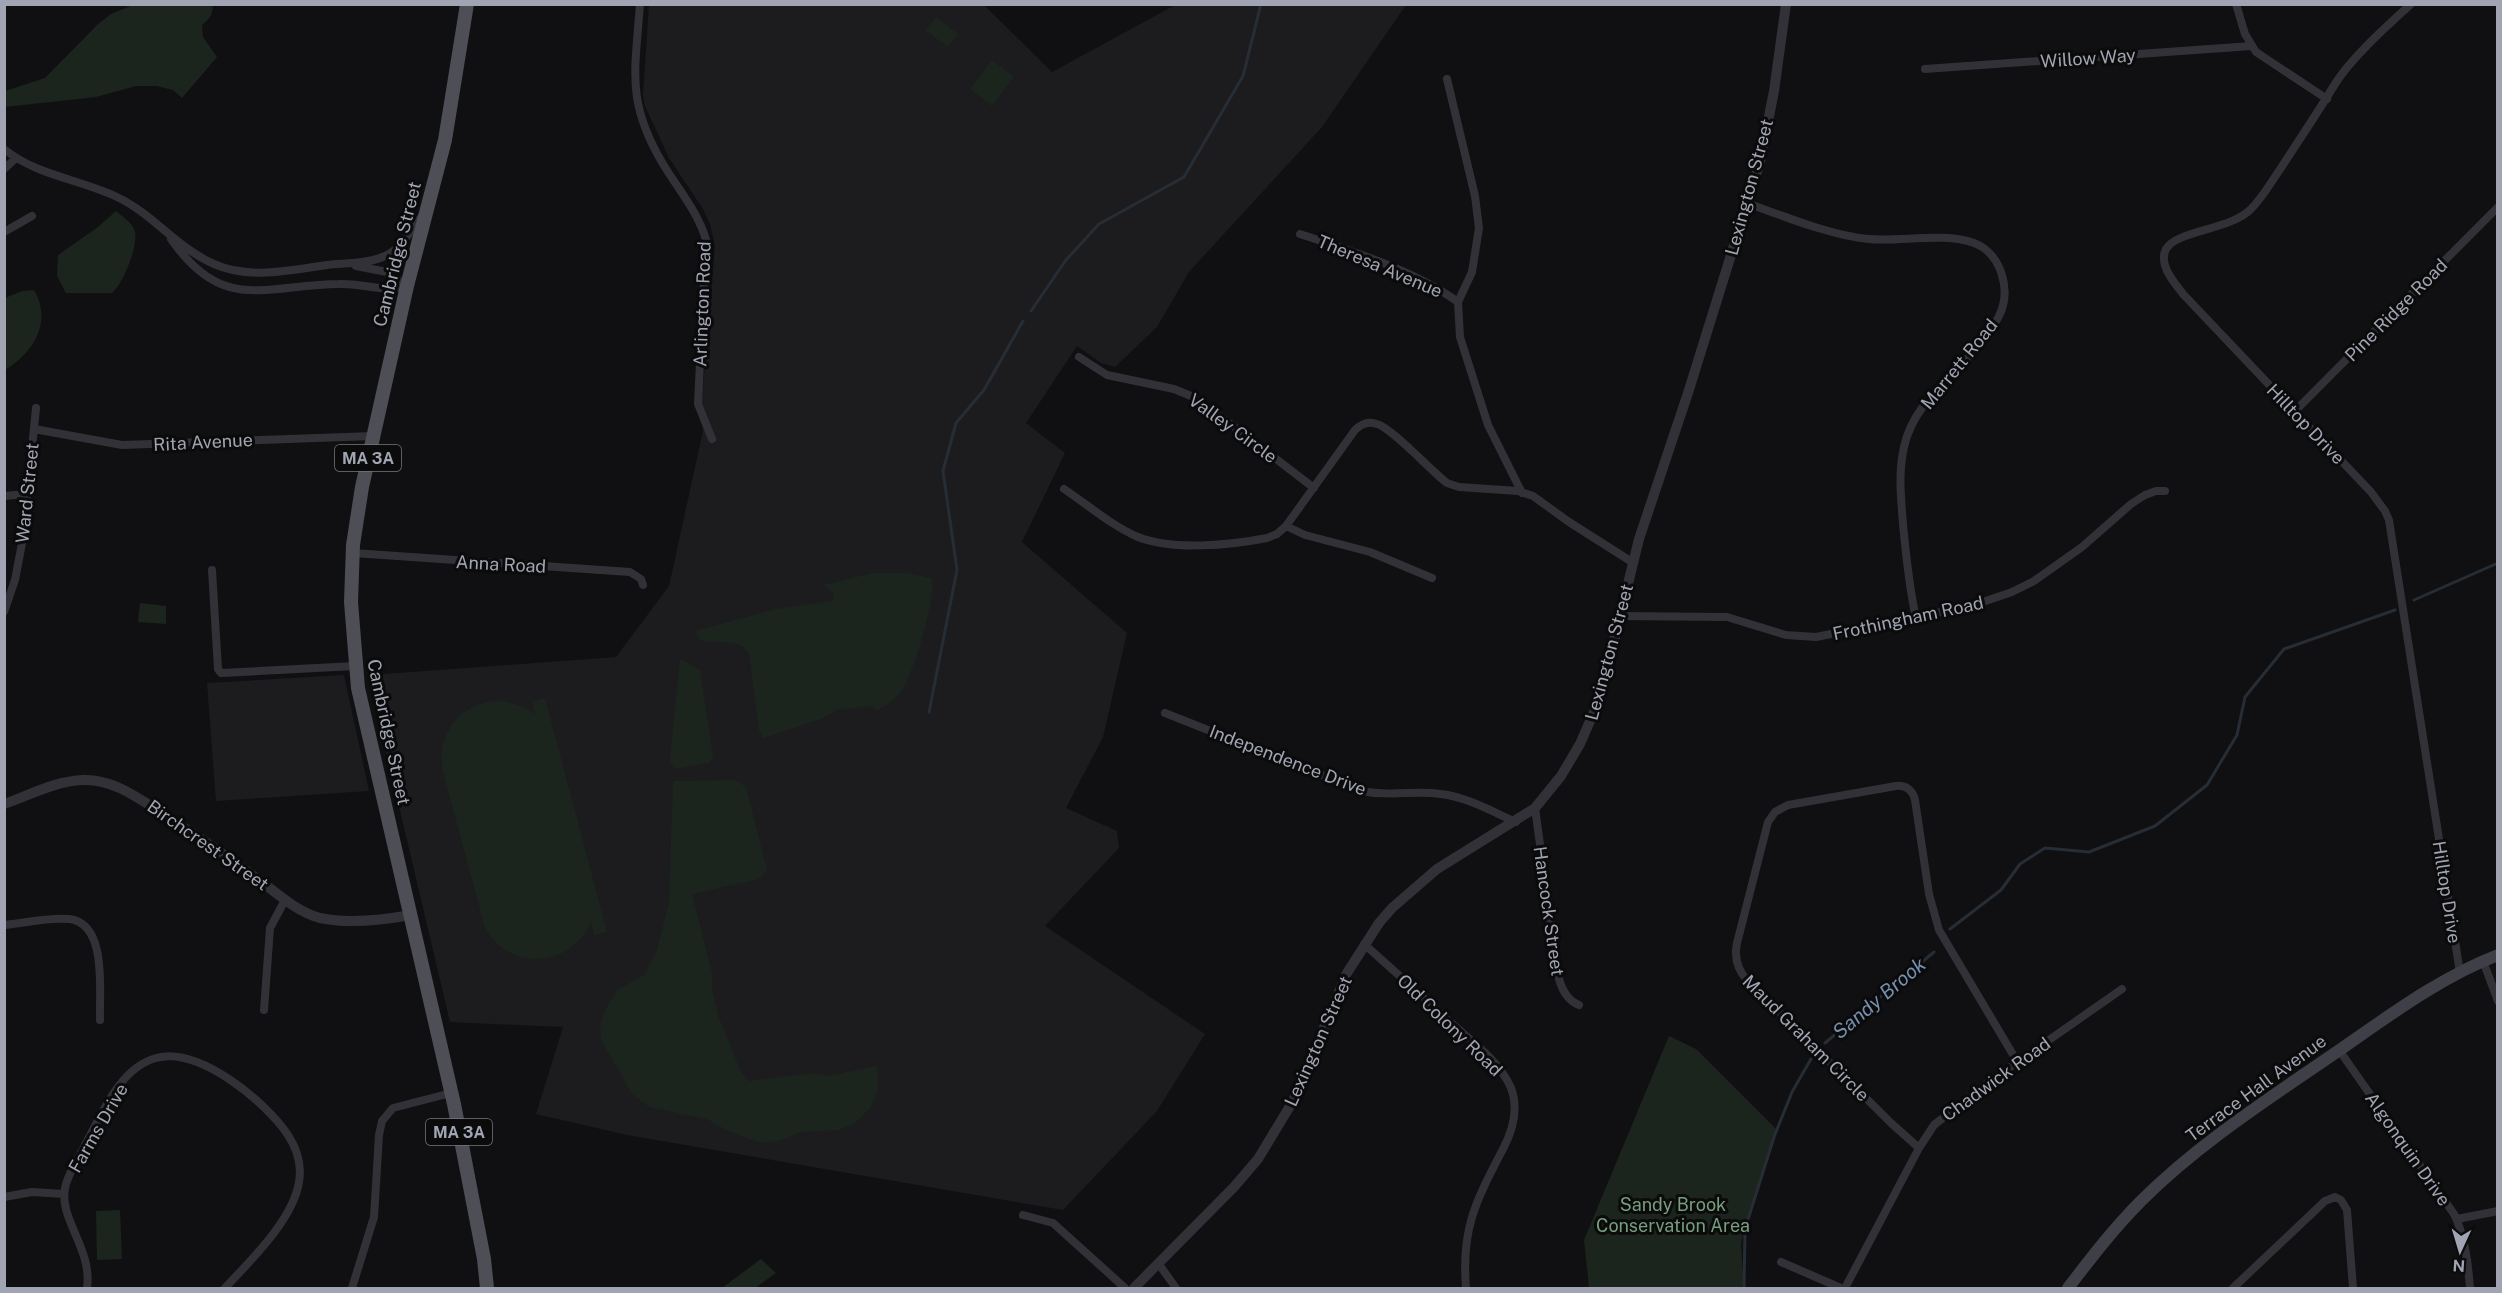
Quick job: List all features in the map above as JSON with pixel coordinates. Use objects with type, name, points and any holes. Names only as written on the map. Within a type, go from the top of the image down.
[{"type":"main road","name":"Cambridge Street","points":[[467,4],[446,133],[407,286],[362,488],[353,553],[352,620],[355,666],[363,714],[451,1093],[488,1288]]},
{"type":"main road","name":"Terrace Hall Avenue","points":[[2068,1288],[2118,1226],[2164,1179],[2223,1132],[2388,1017],[2460,973],[2498,955]]},
{"type":"street","name":"Arlington Road","points":[[640,4],[634,80],[637,107],[657,153],[696,216],[706,240],[698,404],[712,439]]},
{"type":"street","name":"Lexington Street","points":[[1134,1288],[1247,1173],[1273,1136],[1293,1101],[1338,991],[1364,944],[1392,909],[1424,879],[1448,862],[1516,822],[1535,808],[1561,776],[1590,724],[1600,698],[1632,562],[1760,162],[1774,91],[1786,4]]},
{"type":"street","points":[[2236,4],[2252,46],[2270,62],[2326,99]]},
{"type":"street","name":"Hilltop Drive","points":[[2411,4],[2347,69],[2259,201],[2249,211],[2219,227],[2187,235],[2173,242],[2165,253],[2167,270],[2183,294],[2371,492],[2389,520],[2460,973]]},
{"type":"street","name":"Willow Way","points":[[1925,69],[2252,46]]},
{"type":"street","points":[[1447,79],[1475,196],[1479,228],[1472,272],[1458,302],[1460,337],[1485,416],[1522,492]]},
{"type":"street","points":[[4,149],[16,158],[46,172],[117,196],[167,234],[210,262],[240,272],[273,272],[370,261],[386,256],[402,243],[427,208]]},
{"type":"street","points":[[4,169],[16,158]]},
{"type":"street","name":"Marrett Road","points":[[1748,203],[1833,231],[1867,239],[1941,239],[1974,243],[1996,260],[2001,271],[2004,301],[1999,316],[1926,403],[1913,423],[1904,445],[1900,487],[1907,579],[1916,618]]},
{"type":"street","name":"Pine Ridge Road","points":[[2294,412],[2498,207]]},
{"type":"street","points":[[4,232],[32,216]]},
{"type":"street","points":[[167,234],[196,269],[218,283],[242,290],[264,291],[334,284],[353,284],[389,290],[407,286]]},
{"type":"street","name":"Theresa Avenue","points":[[1300,234],[1411,276],[1458,302]]},
{"type":"street","points":[[329,265],[353,265],[387,272],[407,286]]},
{"type":"street","name":"Valley Circle","points":[[1079,357],[1107,375],[1174,389],[1191,396],[1314,488]]},
{"type":"street","name":"Ward Street","points":[[4,612],[20,561],[36,408]]},
{"type":"street","points":[[1065,489],[1131,533],[1162,543],[1193,545],[1260,540],[1273,536],[1286,526],[1355,430],[1364,424],[1373,423],[1387,429],[1447,483],[1459,487],[1522,492],[1533,496],[1632,562]]},
{"type":"street","name":"Rita Avenue","points":[[34,429],[122,445],[373,436]]},
{"type":"street","name":"Frothingham Road","points":[[1619,616],[1727,617],[1786,635],[1816,637],[1916,618],[1990,600],[2034,581],[2082,547],[2131,504],[2156,490],[2165,491]]},
{"type":"street","points":[[4,496],[27,494]]},
{"type":"street","points":[[1286,526],[1305,535],[1370,552],[1432,578]]},
{"type":"street","name":"Anna Road","points":[[353,553],[630,572],[641,579],[643,585]]},
{"type":"street","points":[[212,570],[220,673],[355,666]]},
{"type":"street","name":"Independence Drive","points":[[1165,713],[1362,791],[1380,794],[1449,795],[1516,822]]},
{"type":"street","name":"Birchcrest Street","points":[[4,804],[69,782],[96,781],[113,785],[165,814],[285,900],[310,914],[331,920],[411,915]]},
{"type":"street","name":"Maud Graham Circle","points":[[1919,1148],[1891,1124],[1744,978],[1739,969],[1736,956],[1737,943],[1768,822],[1775,812],[1788,805],[1896,786],[1906,787],[1911,791],[1915,800],[1932,907],[1939,930],[2018,1063]]},
{"type":"street","name":"Hancock Street","points":[[1535,808],[1558,975],[1561,987],[1567,996],[1579,1005]]},
{"type":"street","points":[[264,1010],[270,928],[285,900]]},
{"type":"street","points":[[4,925],[68,919],[81,923],[88,929],[97,946],[100,1020]]},
{"type":"street","name":"Old Colony Road","points":[[1364,944],[1491,1059],[1511,1089],[1515,1103],[1515,1119],[1508,1139],[1470,1219],[1466,1246],[1466,1288]]},
{"type":"street","points":[[2482,961],[2498,1001]]},
{"type":"street","name":"Chadwick Road","points":[[1843,1288],[1919,1148],[1934,1125],[2122,989]]},
{"type":"street","name":"Algonquin Drive","points":[[2339,1050],[2457,1219],[2464,1242],[2470,1288]]},
{"type":"street","name":"Farms Drive","points":[[87,1288],[86,1262],[67,1214],[64,1194],[68,1178],[105,1109],[122,1083],[137,1067],[157,1058],[169,1056],[197,1061],[253,1098],[282,1127],[293,1143],[300,1167],[297,1192],[289,1210],[225,1288]]},
{"type":"street","points":[[352,1288],[374,1217],[379,1135],[382,1121],[393,1108],[451,1093]]},
{"type":"street","name":"Farms Drive","points":[[4,1197],[33,1192],[64,1194]]},
{"type":"street","points":[[2234,1288],[2325,1201],[2336,1198],[2347,1210],[2353,1288]]},
{"type":"street","points":[[2457,1219],[2498,1211]]},
{"type":"street","points":[[1023,1215],[1053,1223],[1125,1288]]},
{"type":"street","points":[[1782,1262],[1843,1288]]},
{"type":"street","points":[[1158,1263],[1176,1288]]},
{"type":"shaded area","points":[[649,5],[984,5],[1052,72],[1175,5],[1406,5],[1322,127],[1189,272],[1157,327],[1115,367],[1101,363],[1077,346],[1026,423],[1065,453],[1022,542],[1127,633],[1103,737],[1066,808],[1117,831],[1119,848],[1045,926],[1205,1034],[1157,1111],[1063,1210],[627,1135],[536,1114],[563,1027],[450,1022],[384,743],[371,675],[616,657],[669,586],[703,431],[701,411],[715,246],[710,224],[703,209],[669,158],[645,106],[643,95]]},
{"type":"shaded area","points":[[344,675],[369,791],[216,801],[207,683]]},
{"type":"green space","points":[[133,5],[209,5],[213,7],[213,10],[202,25],[203,37],[217,57],[182,98],[173,90],[156,86],[136,86],[96,97],[5,107],[5,91],[45,78],[97,25],[111,14]]},
{"type":"green space","points":[[936,17],[958,34],[948,47],[925,30]]},
{"type":"green space","points":[[992,60],[1014,77],[992,106],[970,89]]},
{"type":"green space","points":[[116,211],[130,223],[135,232],[132,256],[121,282],[112,293],[66,293],[57,276],[58,255],[98,227]]},
{"type":"green space","points":[[34,290],[39,302],[41,325],[37,336],[24,355],[5,370],[5,298],[22,291]]},
{"type":"green space","points":[[872,573],[908,573],[931,578],[928,616],[912,669],[902,690],[897,697],[877,711],[871,706],[837,710],[823,718],[763,738],[759,730],[749,654],[745,648],[733,643],[699,640],[695,631],[776,609],[833,601],[834,594],[824,585]]},
{"type":"green space","points":[[140,603],[166,606],[166,624],[138,622]]},
{"type":"green space","points":[[680,659],[700,670],[713,757],[709,763],[675,769],[670,763],[670,758]]},
{"type":"green space","points":[[545,698],[607,932],[594,935],[591,923],[581,938],[569,949],[555,956],[540,959],[524,958],[509,952],[496,942],[485,928],[443,772],[442,752],[446,735],[455,720],[468,710],[483,703],[500,701],[518,705],[535,714],[532,701]]},
{"type":"green space","points":[[736,780],[746,787],[767,870],[759,879],[692,894],[712,973],[712,989],[718,1015],[741,1072],[749,1081],[813,1073],[828,1076],[877,1066],[878,1091],[870,1108],[855,1123],[839,1130],[800,1132],[780,1141],[763,1143],[726,1130],[707,1119],[649,1107],[632,1094],[601,1040],[600,1027],[604,1012],[617,990],[644,975],[657,950],[669,903],[673,781]]},
{"type":"green space","name":"Sandy Brook Conservation Area","points":[[1669,1036],[1696,1049],[1777,1130],[1741,1244],[1744,1288],[1589,1288],[1584,1240]]},
{"type":"green space","points":[[120,1210],[122,1259],[97,1260],[96,1211]]},
{"type":"green space","points":[[761,1259],[776,1273],[755,1288],[722,1288]]},
{"type":"waterway","points":[[1031,311],[1066,260],[1099,224],[1184,177],[1243,76],[1261,4]]},
{"type":"waterway","points":[[929,712],[957,570],[943,471],[956,423],[984,390],[1023,321]]},
{"type":"waterway","name":"Sandy Brook","points":[[2414,600],[2498,563]]},
{"type":"waterway","name":"Sandy Brook","points":[[1950,929],[2001,890],[2020,864],[2045,848],[2089,852],[2155,826],[2207,785],[2237,735],[2245,697],[2284,649],[2395,610]]},
{"type":"waterway","name":"Sandy Brook","points":[[1825,1043],[1934,952]]},
{"type":"waterway","name":"Sandy Brook","points":[[1744,1288],[1745,1229],[1774,1137],[1792,1092],[1811,1059]]}]
